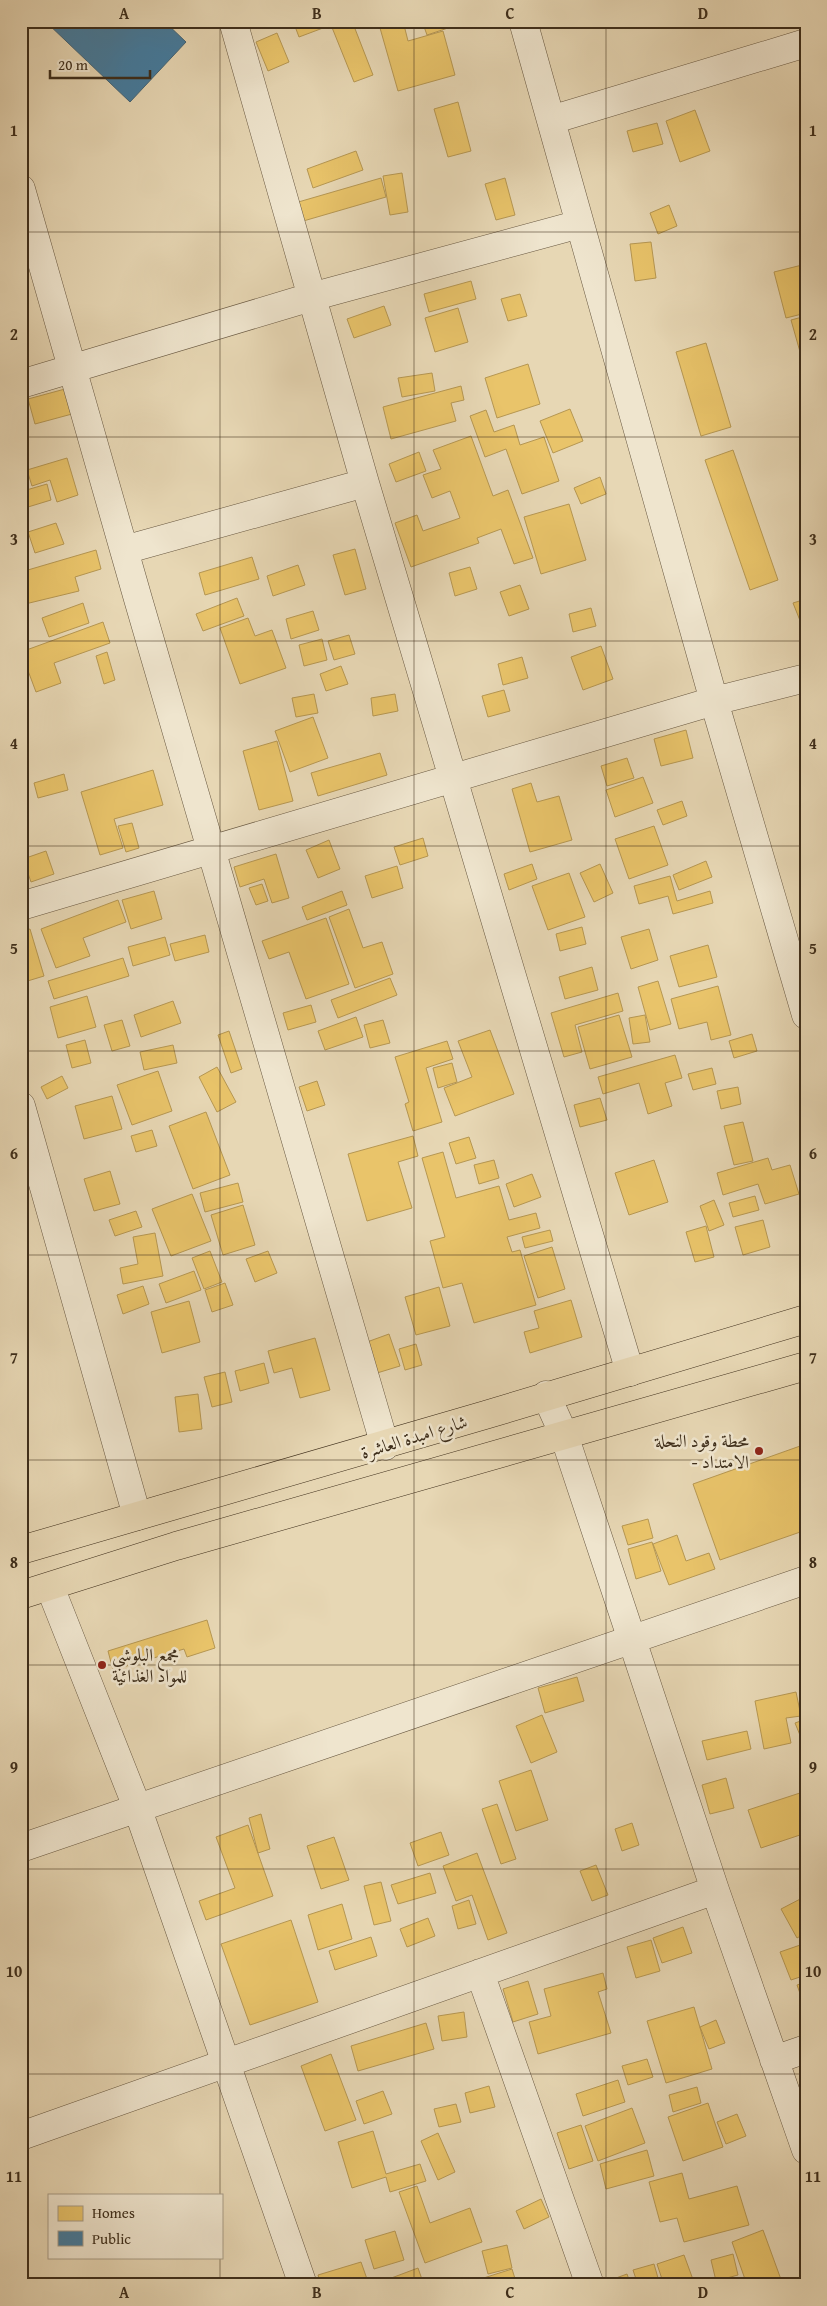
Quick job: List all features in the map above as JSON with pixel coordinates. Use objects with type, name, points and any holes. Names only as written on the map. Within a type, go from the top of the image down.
[{"type":"main road","name":"شارع امبدة العاشرة","points":[[21,1550],[385,1446],[546,1395],[806,1319]]},
{"type":"main road","points":[[21,1595],[176,1546],[806,1366]]},
{"type":"street","points":[[233,21],[365,483],[630,1372]]},
{"type":"street","points":[[523,21],[714,701],[806,1015]]},
{"type":"street","points":[[551,120],[806,43]]},
{"type":"street","points":[[21,189],[385,1446]]},
{"type":"street","points":[[21,384],[311,297],[580,224]]},
{"type":"street","points":[[124,550],[365,483]]},
{"type":"street","points":[[21,906],[714,701],[806,678]]},
{"type":"street","points":[[21,1106],[137,1516]]},
{"type":"street","points":[[546,1395],[564,1435],[715,1890],[806,2150]]},
{"type":"street","points":[[21,1848],[806,1580]]},
{"type":"street","points":[[50,1587],[137,1807],[303,2285]]},
{"type":"street","points":[[21,2136],[715,1890]]},
{"type":"street","points":[[480,1973],[590,2285]]},
{"type":"street","points":[[774,2060],[806,2049]]},
{"type":"building: Homes","points":[[293,21],[352,21],[373,75],[354,82],[331,25],[299,37]]},
{"type":"building: Homes","points":[[378,21],[403,21],[408,41],[443,31],[455,75],[398,91]]},
{"type":"building: Homes","points":[[422,21],[459,21],[460,24],[427,35]]},
{"type":"building: Homes","points":[[277,33],[289,62],[268,71],[256,42]]},
{"type":"building: Homes","points":[[458,102],[471,151],[448,157],[434,109]]},
{"type":"building: Homes","points":[[695,110],[710,151],[680,162],[666,121]]},
{"type":"building: Homes","points":[[657,123],[663,144],[633,152],[627,131]]},
{"type":"building: Homes","points":[[356,151],[363,170],[313,188],[307,169]]},
{"type":"building: Homes","points":[[402,173],[408,212],[390,215],[383,176]]},
{"type":"building: Homes","points":[[381,178],[386,197],[293,224],[288,205]]},
{"type":"building: Homes","points":[[505,178],[515,215],[496,220],[485,184]]},
{"type":"building: Homes","points":[[669,205],[677,226],[658,234],[650,213]]},
{"type":"building: Homes","points":[[651,242],[656,278],[635,281],[630,244]]},
{"type":"building: Homes","points":[[802,265],[806,279],[806,313],[786,318],[774,272]]},
{"type":"building: Homes","points":[[471,281],[476,299],[429,312],[424,294]]},
{"type":"building: Homes","points":[[520,294],[527,316],[508,321],[501,299]]},
{"type":"building: Homes","points":[[384,306],[391,325],[354,338],[347,319]]},
{"type":"building: Homes","points":[[458,308],[468,342],[435,352],[425,318]]},
{"type":"building: Homes","points":[[806,316],[806,373],[791,320]]},
{"type":"building: Homes","points":[[706,343],[731,427],[701,436],[676,352]]},
{"type":"building: Homes","points":[[528,364],[540,404],[497,418],[485,378]]},
{"type":"building: Homes","points":[[432,373],[435,391],[402,397],[398,378]]},
{"type":"building: Homes","points":[[461,386],[464,400],[451,403],[456,421],[391,439],[383,407]]},
{"type":"building: Homes","points":[[65,389],[72,414],[35,424],[28,399]]},
{"type":"building: Homes","points":[[570,409],[583,441],[553,453],[540,421]]},
{"type":"building: Homes","points":[[486,410],[494,432],[514,425],[520,445],[544,437],[559,481],[522,494],[506,449],[485,457],[470,416]]},
{"type":"building: Homes","points":[[471,436],[493,496],[508,490],[533,558],[514,564],[501,529],[477,538],[479,543],[411,567],[395,523],[417,515],[423,531],[460,518],[450,491],[432,498],[423,475],[441,469],[433,450]]},
{"type":"building: Homes","points":[[733,450],[778,580],[750,590],[705,460]]},
{"type":"building: Homes","points":[[419,452],[426,471],[396,482],[389,464]]},
{"type":"building: Homes","points":[[67,458],[78,495],[57,502],[50,480],[32,486],[27,470]]},
{"type":"building: Homes","points":[[600,477],[606,494],[581,504],[574,488]]},
{"type":"building: Homes","points":[[47,484],[51,500],[28,507],[23,491]]},
{"type":"building: Homes","points":[[569,504],[586,560],[541,574],[524,517]]},
{"type":"building: Homes","points":[[21,506],[27,529],[21,530]]},
{"type":"building: Homes","points":[[56,523],[64,544],[35,553],[28,532]]},
{"type":"building: Homes","points":[[355,549],[366,589],[345,595],[333,555]]},
{"type":"building: Homes","points":[[96,550],[101,569],[75,577],[79,591],[21,605],[21,572]]},
{"type":"building: Homes","points":[[252,557],[259,579],[205,595],[199,573]]},
{"type":"building: Homes","points":[[298,565],[305,585],[273,596],[267,576]]},
{"type":"building: Homes","points":[[470,567],[477,589],[455,596],[449,573]]},
{"type":"building: Homes","points":[[520,585],[529,609],[509,616],[500,592]]},
{"type":"building: Homes","points":[[237,598],[244,616],[203,631],[196,614]]},
{"type":"building: Homes","points":[[806,599],[806,622],[801,623],[793,603]]},
{"type":"building: Homes","points":[[83,603],[89,623],[49,637],[42,618]]},
{"type":"building: Homes","points":[[591,608],[596,626],[573,632],[569,614]]},
{"type":"building: Homes","points":[[313,611],[319,630],[291,639],[286,619]]},
{"type":"building: Homes","points":[[248,618],[255,636],[272,630],[286,668],[240,684],[220,628]]},
{"type":"building: Homes","points":[[103,622],[110,643],[54,663],[61,683],[36,692],[21,652]]},
{"type":"building: Homes","points":[[349,635],[355,654],[334,660],[328,641]]},
{"type":"building: Homes","points":[[322,639],[327,660],[304,666],[299,645]]},
{"type":"building: Homes","points":[[601,646],[613,679],[583,690],[571,657]]},
{"type":"building: Homes","points":[[107,652],[115,680],[104,684],[96,656]]},
{"type":"building: Homes","points":[[522,657],[528,678],[503,685],[498,664]]},
{"type":"building: Homes","points":[[341,666],[348,684],[326,691],[320,674]]},
{"type":"building: Homes","points":[[504,690],[510,711],[488,717],[482,696]]},
{"type":"building: Homes","points":[[314,694],[318,713],[296,717],[292,698]]},
{"type":"building: Homes","points":[[395,694],[398,711],[373,716],[371,698]]},
{"type":"building: Homes","points":[[313,717],[328,758],[290,772],[275,731]]},
{"type":"building: Homes","points":[[686,730],[693,758],[661,766],[654,739]]},
{"type":"building: Homes","points":[[277,741],[293,801],[259,810],[243,751]]},
{"type":"building: Homes","points":[[380,753],[387,775],[318,796],[311,773]]},
{"type":"building: Homes","points":[[627,758],[634,778],[607,786],[601,766]]},
{"type":"building: Homes","points":[[21,769],[28,793],[21,795]]},
{"type":"building: Homes","points":[[153,770],[163,805],[114,819],[123,848],[100,855],[81,792]]},
{"type":"building: Homes","points":[[64,774],[68,790],[38,798],[34,783]]},
{"type":"building: Homes","points":[[643,777],[653,803],[615,817],[606,790]]},
{"type":"building: Homes","points":[[531,783],[537,802],[559,796],[572,840],[530,852],[512,789]]},
{"type":"building: Homes","points":[[682,801],[687,816],[663,825],[657,810]]},
{"type":"building: Homes","points":[[132,823],[139,848],[126,852],[118,826]]},
{"type":"building: Homes","points":[[654,826],[668,865],[629,879],[615,839]]},
{"type":"building: Homes","points":[[423,838],[428,856],[400,865],[394,847]]},
{"type":"building: Homes","points":[[329,840],[340,869],[318,878],[306,850]]},
{"type":"building: Homes","points":[[46,851],[54,874],[31,882],[23,859]]},
{"type":"building: Homes","points":[[276,854],[289,898],[272,903],[264,879],[240,887],[234,867]]},
{"type":"building: Homes","points":[[706,861],[712,877],[679,890],[673,875]]},
{"type":"building: Homes","points":[[532,864],[537,879],[509,890],[504,874]]},
{"type":"building: Homes","points":[[600,864],[613,893],[594,902],[580,873]]},
{"type":"building: Homes","points":[[397,866],[403,888],[372,898],[365,876]]},
{"type":"building: Homes","points":[[569,873],[585,917],[548,930],[532,886]]},
{"type":"building: Homes","points":[[670,876],[677,901],[710,891],[713,903],[673,914],[668,896],[639,904],[634,886]]},
{"type":"building: Homes","points":[[262,884],[268,901],[256,905],[249,888]]},
{"type":"building: Homes","points":[[154,891],[162,919],[131,929],[122,900]]},
{"type":"building: Homes","points":[[342,891],[347,905],[307,920],[302,907]]},
{"type":"building: Homes","points":[[118,900],[126,922],[83,938],[90,956],[56,968],[41,929]]},
{"type":"building: Homes","points":[[349,909],[363,948],[382,942],[393,974],[355,988],[329,917]]},
{"type":"building: Homes","points":[[326,918],[349,984],[306,999],[289,952],[269,959],[262,941]]},
{"type":"building: Homes","points":[[582,927],[586,944],[560,951],[556,934]]},
{"type":"building: Homes","points":[[30,929],[44,976],[21,983],[21,932]]},
{"type":"building: Homes","points":[[649,929],[658,960],[631,969],[621,937]]},
{"type":"building: Homes","points":[[205,935],[209,952],[175,961],[170,944]]},
{"type":"building: Homes","points":[[165,937],[170,955],[133,966],[128,947]]},
{"type":"building: Homes","points":[[708,945],[717,977],[679,987],[670,956]]},
{"type":"building: Homes","points":[[123,958],[129,976],[54,999],[48,981]]},
{"type":"building: Homes","points":[[592,967],[598,990],[565,999],[559,977]]},
{"type":"building: Homes","points":[[390,978],[397,995],[338,1018],[331,1000]]},
{"type":"building: Homes","points":[[658,981],[671,1024],[650,1030],[638,987]]},
{"type":"building: Homes","points":[[718,986],[731,1035],[711,1040],[707,1022],[679,1029],[671,999]]},
{"type":"building: Homes","points":[[618,993],[623,1011],[575,1025],[582,1052],[564,1057],[551,1013]]},
{"type":"building: Homes","points":[[87,996],[96,1027],[58,1038],[50,1007]]},
{"type":"building: Homes","points":[[173,1001],[181,1023],[141,1037],[134,1015]]},
{"type":"building: Homes","points":[[311,1005],[316,1022],[288,1030],[283,1013]]},
{"type":"building: Homes","points":[[619,1015],[632,1057],[590,1069],[578,1027]]},
{"type":"building: Homes","points":[[645,1015],[650,1042],[633,1044],[629,1018]]},
{"type":"building: Homes","points":[[356,1017],[363,1037],[325,1050],[318,1031]]},
{"type":"building: Homes","points":[[122,1020],[130,1046],[112,1051],[104,1025]]},
{"type":"building: Homes","points":[[383,1020],[390,1043],[370,1048],[364,1025]]},
{"type":"building: Homes","points":[[490,1030],[514,1094],[455,1116],[444,1088],[472,1077],[458,1041]]},
{"type":"building: Homes","points":[[229,1031],[242,1069],[231,1073],[218,1035]]},
{"type":"building: Homes","points":[[752,1034],[757,1051],[734,1058],[729,1041]]},
{"type":"building: Homes","points":[[85,1040],[91,1063],[72,1068],[66,1045]]},
{"type":"building: Homes","points":[[447,1041],[453,1059],[426,1068],[442,1122],[413,1131],[405,1104],[409,1102],[395,1057]]},
{"type":"building: Homes","points":[[173,1045],[177,1063],[144,1070],[140,1052]]},
{"type":"building: Homes","points":[[675,1055],[682,1078],[665,1083],[672,1106],[648,1114],[639,1083],[603,1094],[598,1077]]},
{"type":"building: Homes","points":[[452,1063],[457,1082],[438,1088],[433,1068]]},
{"type":"building: Homes","points":[[217,1067],[236,1102],[217,1112],[199,1077]]},
{"type":"building: Homes","points":[[712,1068],[716,1084],[693,1090],[688,1074]]},
{"type":"building: Homes","points":[[158,1071],[172,1111],[132,1125],[117,1085]]},
{"type":"building: Homes","points":[[62,1076],[68,1088],[47,1099],[41,1087]]},
{"type":"building: Homes","points":[[317,1081],[325,1105],[307,1111],[299,1087]]},
{"type":"building: Homes","points":[[738,1087],[741,1104],[721,1109],[717,1091]]},
{"type":"building: Homes","points":[[112,1096],[122,1129],[84,1139],[75,1106]]},
{"type":"building: Homes","points":[[600,1098],[607,1120],[580,1127],[574,1105]]},
{"type":"building: Homes","points":[[206,1112],[230,1175],[193,1189],[169,1126]]},
{"type":"building: Homes","points":[[743,1122],[753,1161],[734,1165],[724,1126]]},
{"type":"building: Homes","points":[[152,1130],[157,1146],[136,1152],[131,1136]]},
{"type":"building: Homes","points":[[413,1136],[418,1156],[398,1162],[412,1208],[367,1221],[348,1154]]},
{"type":"building: Homes","points":[[469,1137],[476,1158],[456,1164],[449,1143]]},
{"type":"building: Homes","points":[[443,1152],[456,1198],[499,1186],[509,1220],[536,1213],[540,1228],[507,1237],[512,1252],[520,1250],[536,1305],[474,1323],[462,1283],[443,1288],[430,1241],[445,1237],[422,1158]]},
{"type":"building: Homes","points":[[768,1158],[772,1170],[790,1165],[799,1194],[765,1204],[758,1184],[723,1195],[717,1173]]},
{"type":"building: Homes","points":[[494,1160],[499,1178],[479,1184],[474,1165]]},
{"type":"building: Homes","points":[[654,1160],[668,1202],[629,1215],[615,1173]]},
{"type":"building: Homes","points":[[110,1171],[120,1204],[94,1211],[84,1179]]},
{"type":"building: Homes","points":[[532,1174],[541,1197],[514,1207],[506,1184]]},
{"type":"building: Homes","points":[[238,1183],[243,1202],[205,1212],[200,1193]]},
{"type":"building: Homes","points":[[192,1194],[211,1241],[171,1256],[152,1209]]},
{"type":"building: Homes","points":[[755,1196],[759,1210],[733,1217],[729,1203]]},
{"type":"building: Homes","points":[[714,1200],[724,1225],[709,1231],[700,1206]]},
{"type":"building: Homes","points":[[243,1205],[255,1245],[223,1255],[211,1215]]},
{"type":"building: Homes","points":[[136,1211],[142,1227],[115,1236],[109,1220]]},
{"type":"building: Homes","points":[[763,1220],[770,1247],[743,1255],[735,1227]]},
{"type":"building: Homes","points":[[706,1226],[714,1257],[695,1262],[686,1232]]},
{"type":"building: Homes","points":[[550,1230],[553,1241],[525,1248],[522,1237]]},
{"type":"building: Homes","points":[[155,1233],[163,1276],[123,1284],[120,1268],[138,1264],[133,1237]]},
{"type":"building: Homes","points":[[552,1247],[565,1289],[538,1298],[524,1256]]},
{"type":"building: Homes","points":[[210,1251],[222,1282],[204,1289],[192,1258]]},
{"type":"building: Homes","points":[[268,1251],[277,1273],[255,1282],[246,1259]]},
{"type":"building: Homes","points":[[194,1271],[201,1290],[166,1303],[159,1284]]},
{"type":"building: Homes","points":[[225,1283],[233,1305],[212,1312],[205,1290]]},
{"type":"building: Homes","points":[[143,1286],[149,1304],[123,1314],[117,1295]]},
{"type":"building: Homes","points":[[439,1287],[450,1326],[416,1335],[405,1297]]},
{"type":"building: Homes","points":[[571,1300],[582,1337],[530,1353],[524,1332],[539,1328],[534,1311]]},
{"type":"building: Homes","points":[[189,1301],[200,1342],[162,1353],[151,1312]]},
{"type":"building: Homes","points":[[389,1334],[400,1366],[377,1373],[367,1342]]},
{"type":"building: Homes","points":[[315,1338],[330,1390],[300,1398],[292,1368],[274,1373],[268,1351]]},
{"type":"building: Homes","points":[[416,1344],[422,1365],[405,1370],[399,1349]]},
{"type":"building: Homes","points":[[264,1363],[269,1383],[240,1391],[235,1371]]},
{"type":"building: Homes","points":[[225,1372],[232,1402],[212,1407],[204,1377]]},
{"type":"building: Homes","points":[[198,1394],[202,1429],[179,1432],[175,1397]]},
{"type":"building: Homes","points":[[803,1445],[806,1454],[806,1530],[720,1560],[693,1484]]},
{"type":"building: Homes","points":[[648,1519],[653,1538],[628,1545],[622,1526]]},
{"type":"building: Homes","points":[[677,1535],[686,1561],[709,1553],[715,1569],[669,1585],[653,1544]]},
{"type":"building: Homes","points":[[652,1542],[661,1571],[636,1579],[628,1549]]},
{"type":"building: Homes","points":[[207,1620],[215,1648],[187,1657],[184,1649],[113,1670],[108,1651]]},
{"type":"building: Homes","points":[[577,1677],[584,1701],[545,1713],[538,1688]]},
{"type":"building: Homes","points":[[796,1692],[801,1716],[786,1718],[791,1743],[764,1749],[755,1701]]},
{"type":"building: Homes","points":[[542,1715],[557,1752],[531,1763],[516,1726]]},
{"type":"building: Homes","points":[[806,1719],[806,1739],[802,1740],[795,1723]]},
{"type":"building: Homes","points":[[747,1731],[751,1749],[707,1760],[702,1741]]},
{"type":"building: Homes","points":[[531,1770],[548,1820],[516,1831],[499,1781]]},
{"type":"building: Homes","points":[[726,1778],[734,1808],[710,1814],[702,1785]]},
{"type":"building: Homes","points":[[806,1791],[806,1833],[761,1848],[748,1810]]},
{"type":"building: Homes","points":[[497,1804],[516,1859],[501,1864],[482,1809]]},
{"type":"building: Homes","points":[[261,1814],[270,1849],[258,1853],[249,1818]]},
{"type":"building: Homes","points":[[632,1823],[639,1845],[622,1851],[615,1829]]},
{"type":"building: Homes","points":[[248,1825],[273,1896],[206,1920],[199,1901],[235,1888],[216,1837]]},
{"type":"building: Homes","points":[[441,1832],[449,1855],[418,1866],[410,1843]]},
{"type":"building: Homes","points":[[334,1837],[349,1880],[321,1889],[307,1846]]},
{"type":"building: Homes","points":[[477,1853],[507,1933],[488,1940],[472,1895],[456,1901],[443,1866]]},
{"type":"building: Homes","points":[[596,1865],[608,1895],[592,1901],[580,1871]]},
{"type":"building: Homes","points":[[430,1873],[436,1893],[398,1904],[391,1885]]},
{"type":"building: Homes","points":[[381,1882],[391,1921],[374,1925],[364,1886]]},
{"type":"building: Homes","points":[[806,1896],[806,1933],[797,1938],[781,1909]]},
{"type":"building: Homes","points":[[469,1900],[476,1924],[458,1929],[452,1906]]},
{"type":"building: Homes","points":[[342,1904],[352,1939],[318,1950],[308,1915]]},
{"type":"building: Homes","points":[[428,1918],[435,1936],[407,1947],[400,1929]]},
{"type":"building: Homes","points":[[291,1920],[318,2002],[250,2025],[221,1944]]},
{"type":"building: Homes","points":[[683,1927],[692,1953],[662,1963],[653,1938]]},
{"type":"building: Homes","points":[[371,1937],[377,1956],[335,1970],[329,1951]]},
{"type":"building: Homes","points":[[651,1940],[660,1971],[636,1978],[627,1947]]},
{"type":"building: Homes","points":[[806,1943],[806,1975],[791,1980],[780,1952]]},
{"type":"building: Homes","points":[[603,1973],[607,1989],[598,1992],[611,2033],[538,2054],[529,2022],[551,2016],[544,1989]]},
{"type":"building: Homes","points":[[528,1981],[538,2014],[513,2022],[503,1989]]},
{"type":"building: Homes","points":[[806,1982],[806,2010],[797,1985]]},
{"type":"building: Homes","points":[[694,2007],[712,2069],[666,2083],[647,2021]]},
{"type":"building: Homes","points":[[464,2012],[467,2037],[442,2041],[438,2016]]},
{"type":"building: Homes","points":[[716,2020],[725,2043],[709,2049],[700,2027]]},
{"type":"building: Homes","points":[[426,2023],[434,2049],[358,2071],[351,2046]]},
{"type":"building: Homes","points":[[331,2054],[356,2120],[325,2131],[301,2066]]},
{"type":"building: Homes","points":[[647,2059],[653,2077],[628,2085],[622,2066]]},
{"type":"building: Homes","points":[[618,2080],[625,2102],[583,2116],[576,2094]]},
{"type":"building: Homes","points":[[489,2086],[495,2107],[470,2113],[465,2093]]},
{"type":"building: Homes","points":[[697,2087],[701,2103],[673,2112],[669,2095]]},
{"type":"building: Homes","points":[[383,2091],[392,2114],[364,2124],[356,2101]]},
{"type":"building: Homes","points":[[708,2103],[723,2147],[683,2161],[668,2117]]},
{"type":"building: Homes","points":[[456,2104],[461,2122],[439,2127],[434,2109]]},
{"type":"building: Homes","points":[[632,2108],[645,2143],[598,2161],[585,2126]]},
{"type":"building: Homes","points":[[737,2114],[746,2136],[726,2144],[717,2122]]},
{"type":"building: Homes","points":[[581,2125],[593,2161],[569,2169],[557,2133]]},
{"type":"building: Homes","points":[[373,2131],[386,2174],[420,2164],[426,2181],[390,2192],[386,2177],[352,2188],[338,2142]]},
{"type":"building: Homes","points":[[438,2133],[455,2172],[438,2180],[421,2141]]},
{"type":"building: Homes","points":[[647,2150],[654,2176],[606,2189],[600,2164]]},
{"type":"building: Homes","points":[[682,2173],[689,2199],[737,2186],[749,2225],[684,2242],[677,2218],[660,2222],[649,2182]]},
{"type":"building: Homes","points":[[417,2186],[430,2223],[470,2208],[482,2242],[425,2263],[399,2192]]},
{"type":"building: Homes","points":[[541,2199],[549,2217],[524,2229],[516,2211]]},
{"type":"building: Homes","points":[[763,2230],[783,2285],[747,2285],[732,2242]]},
{"type":"building: Homes","points":[[395,2231],[404,2260],[374,2269],[365,2240]]},
{"type":"building: Homes","points":[[507,2245],[512,2268],[488,2274],[482,2251]]},
{"type":"building: Homes","points":[[733,2254],[738,2275],[716,2281],[711,2260]]},
{"type":"building: Homes","points":[[684,2255],[695,2285],[664,2285],[657,2264]]},
{"type":"building: Homes","points":[[361,2262],[367,2279],[350,2285],[321,2285],[318,2275]]},
{"type":"building: Homes","points":[[654,2264],[660,2285],[638,2285],[633,2270]]},
{"type":"building: Homes","points":[[418,2268],[424,2285],[378,2285],[378,2283]]},
{"type":"building: Homes","points":[[512,2269],[517,2285],[472,2285],[471,2282]]},
{"type":"building: Homes","points":[[627,2274],[631,2285],[597,2285]]},
{"type":"building: Homes","points":[[448,2279],[450,2285],[431,2285]]},
{"type":"building: Public","points":[[45,21],[164,21],[186,42],[130,102]]},
{"type":"place","name":"محطة وقود النحلة - الامتداد","points":[[759,1451]]},
{"type":"place","name":"مجمع البلوشي للمواد الغذائية","points":[[102,1665]]}]
